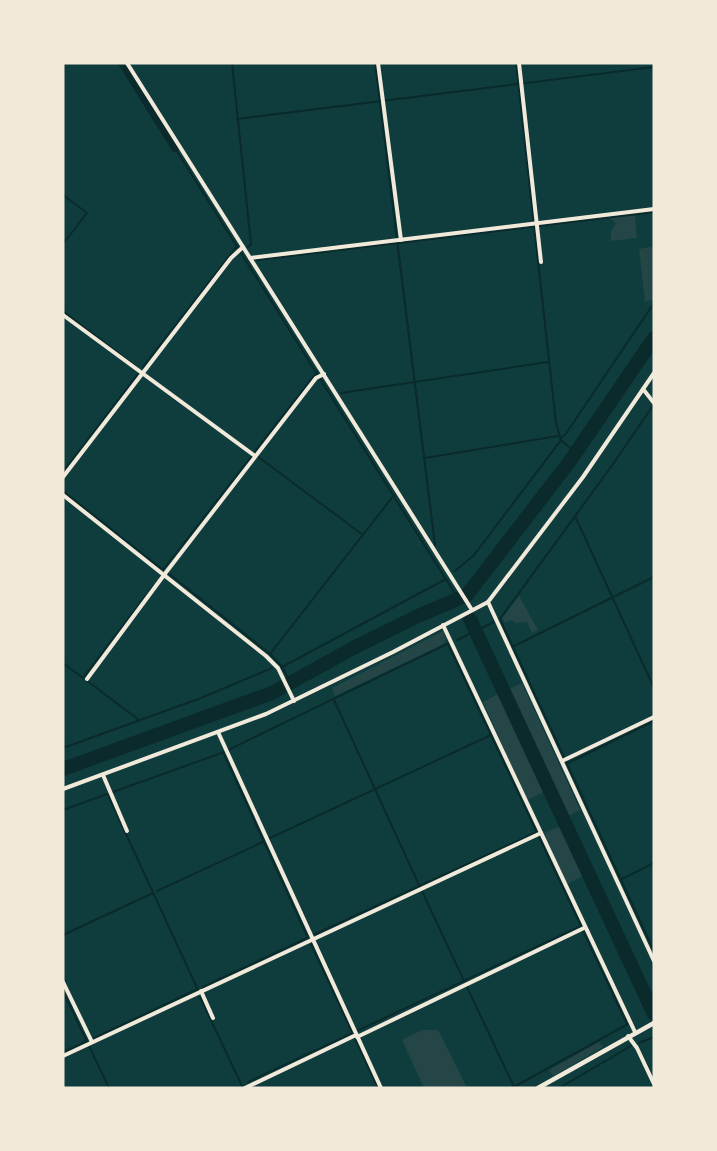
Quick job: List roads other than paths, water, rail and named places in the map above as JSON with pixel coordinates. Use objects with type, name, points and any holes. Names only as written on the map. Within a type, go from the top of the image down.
[{"type":"street","points":[[127,63],[241,248],[250,258],[320,375],[471,608]]},
{"type":"street","points":[[378,63],[399,241]]},
{"type":"street","points":[[519,63],[541,262]]},
{"type":"street","points":[[250,258],[654,209]]},
{"type":"street","points":[[63,477],[241,248]]},
{"type":"street","points":[[63,315],[256,455]]},
{"type":"street","points":[[63,789],[266,714],[393,652],[471,608],[488,602],[583,477],[654,373]]},
{"type":"street","points":[[87,679],[164,575],[320,375]]},
{"type":"street","points":[[643,390],[653,402]]},
{"type":"street","points":[[63,495],[266,656],[275,665],[294,701]]},
{"type":"street","points":[[488,602],[564,760],[654,962]]},
{"type":"street","points":[[443,625],[539,834],[635,1032]]},
{"type":"street","points":[[564,760],[654,717]]},
{"type":"street","points":[[218,732],[381,1088]]},
{"type":"street","points":[[103,775],[127,831]]},
{"type":"street","points":[[63,1056],[539,834]]},
{"type":"street","points":[[245,1088],[584,928]]},
{"type":"street","points":[[63,982],[92,1042]]},
{"type":"street","points":[[201,991],[213,1018]]},
{"type":"street","points":[[538,1088],[654,1023]]},
{"type":"street","points":[[628,1036],[637,1048],[654,1084]]},
{"type":"waterway","points":[[122,63],[175,148]]},
{"type":"waterway","points":[[232,63],[251,244],[248,247]]},
{"type":"waterway","points":[[375,63],[435,545]]},
{"type":"waterway","points":[[516,63],[556,423],[561,440],[576,453]]},
{"type":"waterway","points":[[237,119],[654,67]]},
{"type":"waterway","points":[[175,148],[459,600]]},
{"type":"waterway","points":[[63,195],[87,213],[63,244]]},
{"type":"waterway","points":[[257,260],[654,212]]},
{"type":"waterway","points":[[143,367],[237,246]]},
{"type":"waterway","points":[[560,438],[565,435],[654,303]]},
{"type":"waterway","points":[[63,311],[138,368]]},
{"type":"waterway","points":[[63,769],[272,693],[353,648],[467,595],[570,461],[654,338]]},
{"type":"waterway","points":[[341,393],[548,362]]},
{"type":"waterway","points":[[253,454],[317,372]]},
{"type":"waterway","points":[[63,472],[138,374]]},
{"type":"waterway","points":[[457,640],[500,619],[654,404]]},
{"type":"waterway","points":[[425,458],[558,436]]},
{"type":"waterway","points":[[455,571],[474,555],[561,440]]},
{"type":"waterway","points":[[257,456],[363,535]]},
{"type":"waterway","points":[[63,491],[163,570],[251,457]]},
{"type":"waterway","points":[[270,654],[394,495]]},
{"type":"waterway","points":[[575,516],[654,688]]},
{"type":"waterway","points":[[168,573],[270,654],[282,667],[290,681]]},
{"type":"waterway","points":[[514,646],[654,577]]},
{"type":"waterway","points":[[282,667],[446,579]]},
{"type":"waterway","points":[[63,663],[83,678],[153,586]]},
{"type":"waterway","points":[[470,619],[654,1014]]},
{"type":"waterway","points":[[500,619],[654,951]]},
{"type":"waterway","points":[[228,750],[449,643]]},
{"type":"waterway","points":[[448,644],[581,926]]},
{"type":"waterway","points":[[63,748],[201,698],[272,668]]},
{"type":"waterway","points":[[86,680],[139,720]]},
{"type":"waterway","points":[[334,700],[420,887]]},
{"type":"waterway","points":[[568,763],[654,721]]},
{"type":"waterway","points":[[268,839],[491,735]]},
{"type":"waterway","points":[[223,752],[308,938]]},
{"type":"waterway","points":[[63,810],[224,752]]},
{"type":"waterway","points":[[108,795],[198,990]]},
{"type":"waterway","points":[[313,935],[537,832]]},
{"type":"waterway","points":[[157,891],[263,842]]},
{"type":"waterway","points":[[622,879],[654,863]]},
{"type":"waterway","points":[[422,891],[464,981]]},
{"type":"waterway","points":[[63,935],[153,893]]},
{"type":"waterway","points":[[248,1082],[581,926]]},
{"type":"waterway","points":[[583,931],[627,1024]]},
{"type":"waterway","points":[[203,987],[307,938]]},
{"type":"waterway","points":[[311,944],[378,1088]]},
{"type":"waterway","points":[[467,987],[514,1087]]},
{"type":"waterway","points":[[94,1038],[198,989]]},
{"type":"waterway","points":[[63,991],[87,1042]]},
{"type":"waterway","points":[[200,997],[242,1086]]},
{"type":"waterway","points":[[512,1088],[628,1024]]},
{"type":"waterway","points":[[639,1043],[654,1037]]},
{"type":"waterway","points":[[63,1052],[85,1042]]},
{"type":"waterway","points":[[89,1046],[109,1088]]},
{"type":"waterway","points":[[559,1088],[631,1046]]}]
